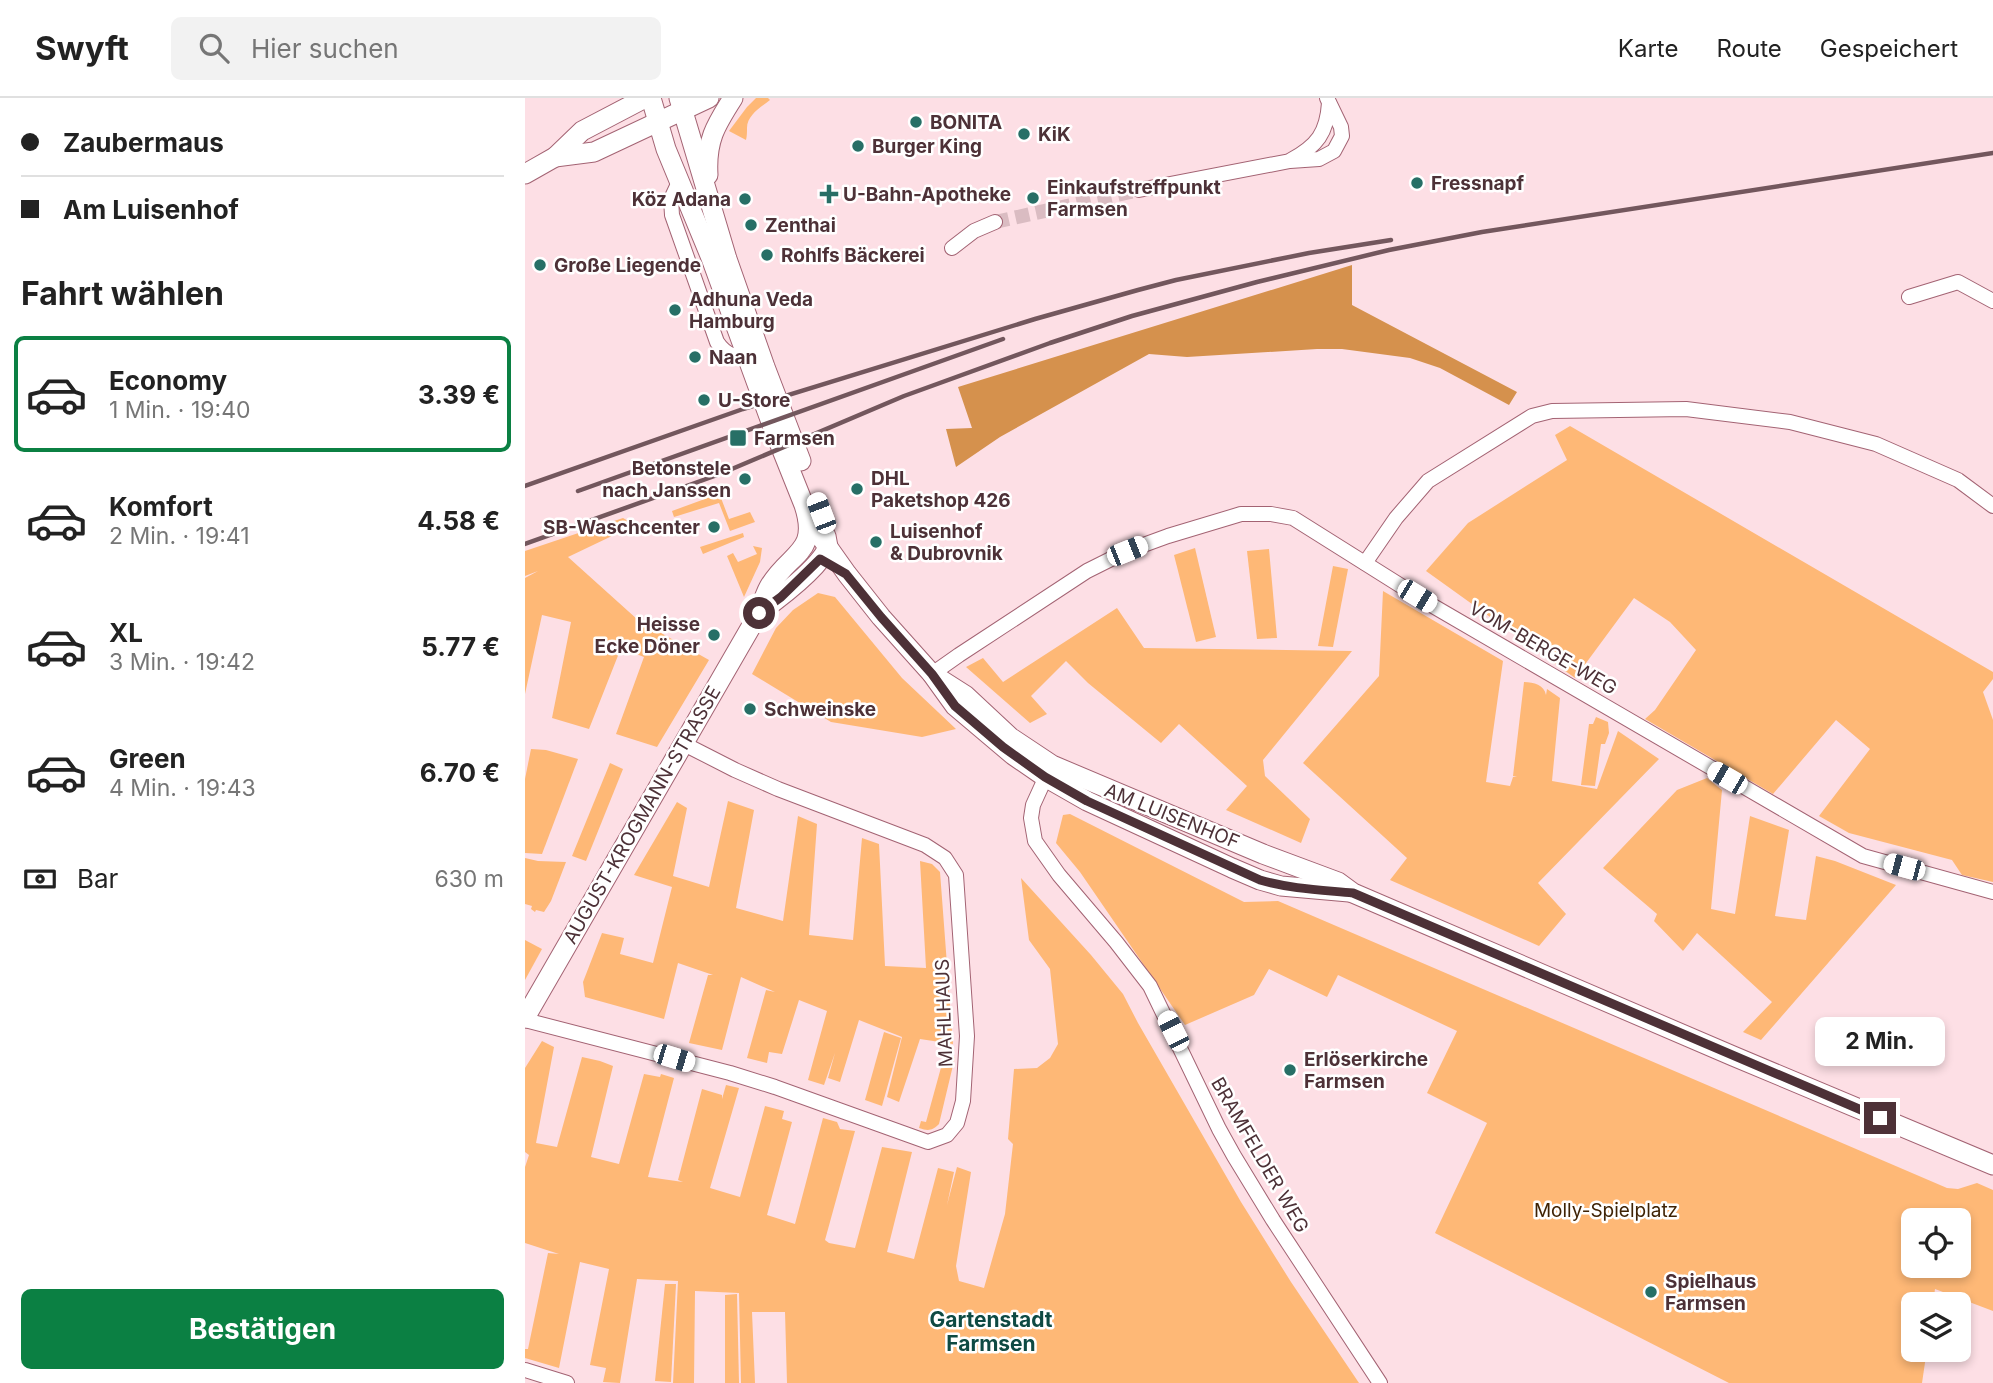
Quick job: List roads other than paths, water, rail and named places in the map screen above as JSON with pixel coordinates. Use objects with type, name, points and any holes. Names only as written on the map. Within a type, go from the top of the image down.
[{"type":"main road","points":[[525,174],[555,157],[582,131],[645,98]]},
{"type":"main road","points":[[651,98],[679,182],[711,258],[752,352],[821,513],[824,553],[803,549],[809,537],[808,519],[752,352],[680,104]]},
{"type":"main road","points":[[555,157],[594,152],[657,122],[680,104],[709,98]]},
{"type":"main road","points":[[707,194],[709,144],[733,98]]},
{"type":"main road","name":"AM LUISENHOF","points":[[808,519],[824,553],[846,574],[932,674],[955,706],[1003,747],[1049,771],[1087,801],[1260,880],[1281,886],[1353,893],[1993,1165]]},
{"type":"main road","name":"AUGUST-KROGMANN-STRASSE","points":[[525,1019],[759,613],[769,587],[803,549]]},
{"type":"main road","name":"AUGUST-KROGMANN-STRASSE","points":[[759,613],[781,597],[824,553]]},
{"type":"street","points":[[1290,161],[1309,150],[1319,139],[1325,127],[1328,100]]},
{"type":"street","points":[[1139,190],[1290,161],[1319,159],[1334,151],[1342,136],[1341,127],[1328,100]]},
{"type":"street","points":[[1309,150],[1334,151]]},
{"type":"street","points":[[952,248],[974,231],[995,222]]},
{"type":"street","points":[[1909,297],[1958,282],[1993,302]]},
{"type":"street","points":[[1365,563],[1396,518],[1429,481],[1532,416],[1552,411],[1686,409],[1790,422],[1876,444],[1958,480],[1993,506]]},
{"type":"street","name":"VOM-BERGE-WEG","points":[[932,674],[1087,570],[1150,541],[1241,514],[1271,514],[1293,518],[1575,689],[1863,856],[1993,892]]},
{"type":"street","name":"MAHLHAUS","points":[[525,1019],[730,1073],[927,1142],[947,1135],[957,1123],[963,1101],[967,1036],[956,875],[945,858],[925,845],[746,775],[684,744]]},
{"type":"street","name":"BRAMFELDER WEG","points":[[1049,771],[1033,805],[1031,818],[1035,841],[1059,875],[1117,942],[1150,986],[1234,1156],[1279,1230],[1380,1383]]},
{"type":"street","points":[[525,1370],[567,1383]]},
{"type":"tunnel","points":[[995,222],[1139,190]]},
{"type":"railway","points":[[525,544],[720,474],[904,396],[1050,343],[1132,316],[1257,282],[1389,250],[1482,232],[1993,153]]},
{"type":"railway","points":[[525,486],[743,409],[1035,319],[1176,280],[1309,253],[1391,240]]},
{"type":"railway","points":[[578,491],[1003,339]]},
{"type":"place","name":"BONITA","points":[[916,122]]},
{"type":"place","name":"KiK","points":[[1024,134]]},
{"type":"place","name":"Burger King","points":[[858,146]]},
{"type":"place","name":"Fressnapf","points":[[1417,183]]},
{"type":"place","name":"U-Bahn-Apotheke","points":[[829,194]]},
{"type":"place","name":"Einkaufstreffpunkt Farmsen","points":[[1033,198]]},
{"type":"place","name":"Köz Adana","points":[[745,199]]},
{"type":"place","name":"Zenthai","points":[[751,225]]},
{"type":"place","name":"Rohlfs Bäckerei","points":[[767,255]]},
{"type":"place","name":"Große Liegende","points":[[540,265]]},
{"type":"place","name":"Adhuna Veda Hamburg","points":[[675,310]]},
{"type":"place","name":"Naan","points":[[695,357]]},
{"type":"place","name":"U-Store","points":[[704,400]]},
{"type":"place","name":"Farmsen","points":[[738,438]]},
{"type":"place","name":"Betonstele nach Janssen","points":[[745,479]]},
{"type":"place","name":"DHL Paketshop 426","points":[[857,489]]},
{"type":"place","name":"SB-Waschcenter","points":[[714,527]]},
{"type":"place","name":"Luisenhof & Dubrovnik","points":[[876,542]]},
{"type":"place","name":"Heisse Ecke Döner","points":[[714,635]]},
{"type":"place","name":"Schweinske","points":[[750,709]]},
{"type":"place","name":"Erlöserkirche Farmsen","points":[[1290,1070]]},
{"type":"place","name":"Spielhaus Farmsen","points":[[1651,1292]]},
{"type":"district","name":"Gartenstadt Farmsen","points":[[991,1331]]},
{"type":"park label","name":"Molly-Spielplatz","points":[[1606,1210]]}]
